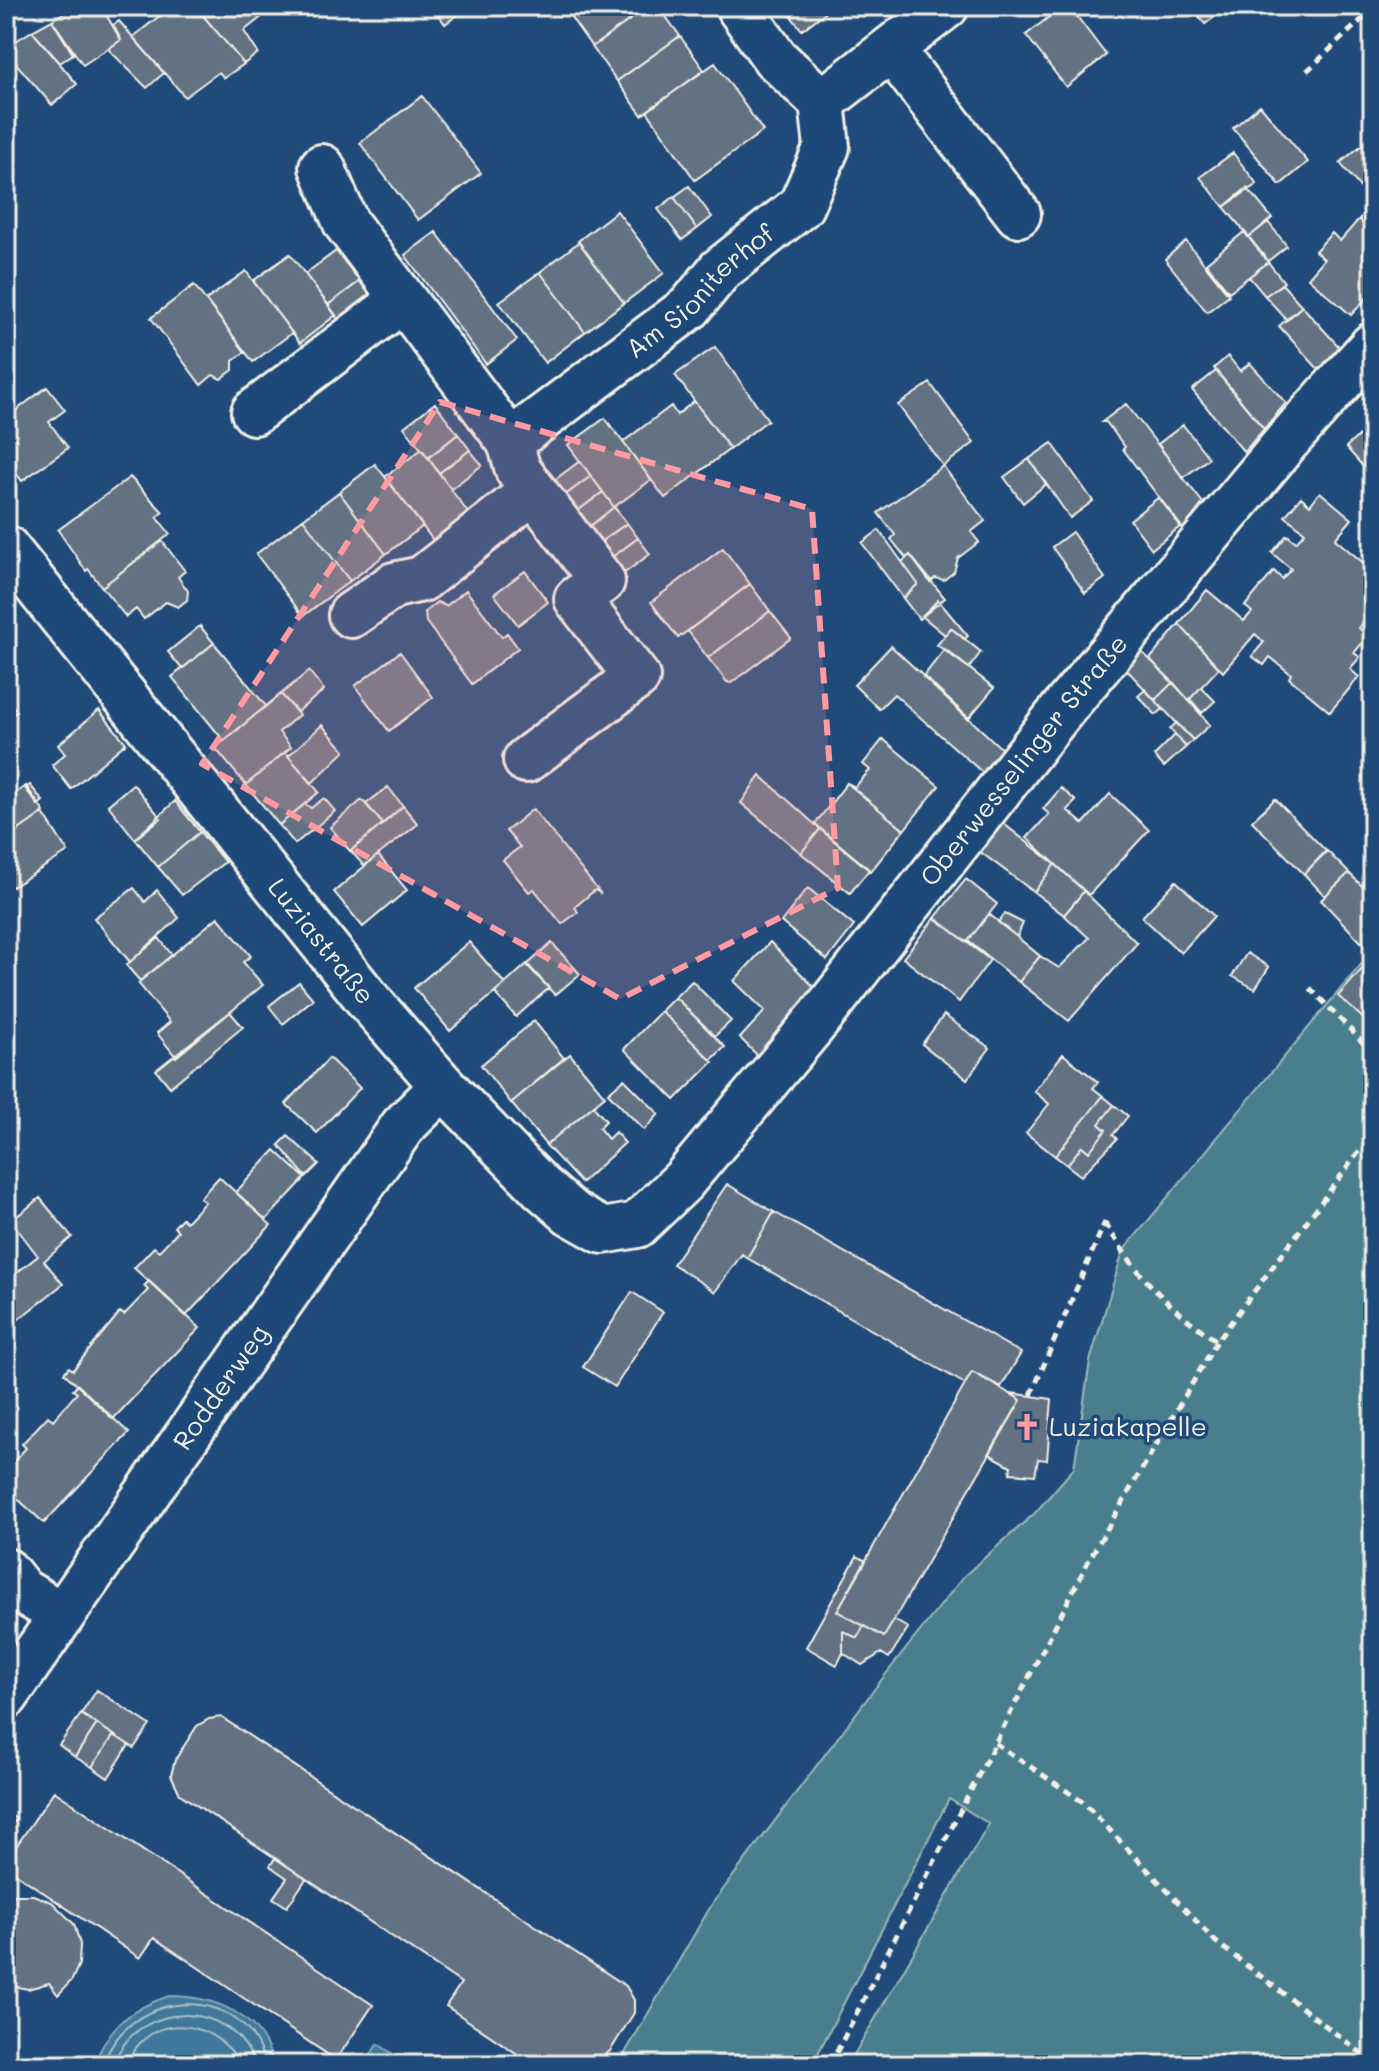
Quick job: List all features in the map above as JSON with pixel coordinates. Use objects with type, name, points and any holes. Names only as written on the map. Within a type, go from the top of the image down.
[{"type":"street","points":[[738,6],[775,58],[822,102],[946,6]]},
{"type":"street","points":[[891,49],[1018,214]]},
{"type":"street","name":"Am Sioniterhof","points":[[510,442],[690,307],[720,270],[801,206],[827,147],[822,102]]},
{"type":"street","points":[[322,167],[346,223],[401,301],[510,442],[518,470],[602,581],[577,599],[637,677],[526,760]]},
{"type":"street","points":[[254,412],[401,301]]},
{"type":"street","name":"Oberwesselinger Straße","points":[[683,1181],[821,1016],[1063,709],[1288,440],[1373,345]]},
{"type":"street","points":[[351,615],[394,585],[422,579],[533,491]]},
{"type":"street","name":"Luziastraße","points":[[6,548],[369,1001],[443,1086],[541,1187],[571,1213],[603,1231],[637,1225],[683,1181]]},
{"type":"street","name":"Rodderweg","points":[[6,1696],[403,1126],[443,1086]]},
{"type":"street","points":[[6,1571],[22,1591],[62,1615]]},
{"type":"path","points":[[1307,71],[1373,9]]},
{"type":"path","points":[[1310,988],[1373,1053]]},
{"type":"path","points":[[830,2065],[1090,1558],[1217,1341],[1373,1133]]},
{"type":"path","points":[[1031,1395],[1105,1222],[1127,1257],[1167,1306],[1217,1341]]},
{"type":"path","points":[[995,1743],[1083,1802],[1216,1942],[1373,2062]]},
{"type":"highlighted area","points":[[440,402],[812,509],[838,888],[620,999],[202,764]]},
{"type":"green space","points":[[1373,950],[1373,2065],[848,2065],[989,1824],[949,1799],[812,2065],[618,2065],[712,1904],[882,1679],[964,1576],[1034,1514],[1074,1468],[1090,1361],[1123,1251]]},
{"type":"water","points":[[169,1996],[219,2005],[248,2021],[268,2048],[273,2065],[94,2065],[106,2039],[123,2020],[144,2006]]},
{"type":"water","points":[[378,2044],[409,2065],[363,2065]]},
{"type":"building","points":[[75,6],[101,6],[121,40],[83,65],[52,20]]},
{"type":"building","points":[[172,6],[195,6],[244,64],[224,78],[219,72],[185,97],[133,37]]},
{"type":"building","points":[[195,6],[266,6],[269,11],[244,31],[258,53],[244,64]]},
{"type":"building","points":[[432,6],[465,6],[467,8],[445,24]]},
{"type":"building","points":[[563,6],[649,6],[592,47]]},
{"type":"building","points":[[649,6],[658,6],[680,36],[617,81],[592,47]]},
{"type":"building","points":[[783,6],[832,6],[832,7],[802,30]]},
{"type":"building","points":[[1063,6],[1069,6],[1106,55],[1066,87],[1026,35]]},
{"type":"building","points":[[1191,6],[1229,6],[1205,24]]},
{"type":"building","points":[[52,20],[73,54],[60,63],[32,31]]},
{"type":"building","points":[[119,21],[164,73],[147,88],[108,49],[121,40],[113,25]]},
{"type":"building","points":[[32,31],[77,84],[52,105],[6,52],[6,47]]},
{"type":"building","points":[[680,36],[704,70],[642,115],[617,81]]},
{"type":"building","points":[[715,63],[763,131],[695,180],[647,111]]},
{"type":"building","points":[[422,96],[481,173],[418,220],[360,143]]},
{"type":"building","points":[[1260,105],[1308,162],[1280,185],[1233,128]]},
{"type":"building","points":[[1362,145],[1373,159],[1373,195],[1367,196],[1340,163]]},
{"type":"building","points":[[1233,153],[1257,184],[1224,207],[1200,177]]},
{"type":"building","points":[[689,186],[712,217],[697,229],[674,197]]},
{"type":"building","points":[[1247,188],[1272,218],[1249,237],[1224,207]]},
{"type":"building","points":[[674,197],[697,229],[682,240],[658,209]]},
{"type":"building","points":[[1373,207],[1373,236],[1359,219]]},
{"type":"building","points":[[617,211],[664,273],[624,303],[578,241]]},
{"type":"building","points":[[1359,219],[1373,236],[1373,291],[1351,315],[1308,278],[1324,259],[1315,251],[1332,233],[1340,241]]},
{"type":"building","points":[[1268,222],[1287,246],[1268,261],[1249,237]]},
{"type":"building","points":[[436,232],[517,340],[486,364],[405,255]]},
{"type":"building","points":[[1244,232],[1268,262],[1229,292],[1206,263]]},
{"type":"building","points":[[1186,241],[1229,295],[1207,312],[1165,259]]},
{"type":"building","points":[[579,242],[624,303],[585,332],[540,272]]},
{"type":"building","points":[[336,251],[360,281],[328,305],[305,274]]},
{"type":"building","points":[[290,254],[336,315],[300,343],[253,281]]},
{"type":"building","points":[[1268,262],[1284,282],[1265,296],[1249,277]]},
{"type":"building","points":[[246,271],[292,333],[253,362],[206,300]]},
{"type":"building","points":[[540,272],[585,332],[545,363],[499,302]]},
{"type":"building","points":[[360,281],[372,297],[340,322],[328,305]]},
{"type":"building","points":[[1282,284],[1302,306],[1287,320],[1265,296]]},
{"type":"building","points":[[194,285],[245,352],[233,361],[233,370],[221,379],[213,375],[201,385],[151,318]]},
{"type":"building","points":[[1302,306],[1342,350],[1320,371],[1279,326]]},
{"type":"building","points":[[715,347],[768,420],[730,449],[675,375]]},
{"type":"building","points":[[1228,356],[1240,371],[1250,363],[1286,403],[1264,429],[1214,368]]},
{"type":"building","points":[[1216,371],[1264,429],[1244,452],[1192,390]]},
{"type":"building","points":[[930,383],[974,443],[943,466],[898,405]]},
{"type":"building","points":[[47,387],[65,410],[49,422],[68,448],[22,481],[6,460],[6,418]]},
{"type":"building","points":[[694,401],[730,449],[665,498],[623,442],[671,406],[677,415]]},
{"type":"building","points":[[435,403],[458,434],[428,458],[404,427]]},
{"type":"building","points":[[1126,404],[1203,503],[1183,530],[1123,449],[1125,447],[1106,422],[1102,422]]},
{"type":"building","points":[[605,418],[651,480],[614,507],[568,445]]},
{"type":"building","points":[[1373,423],[1373,478],[1346,447]]},
{"type":"building","points":[[1183,425],[1209,458],[1183,478],[1158,444]]},
{"type":"building","points":[[458,434],[470,450],[439,473],[428,458]]},
{"type":"building","points":[[1052,443],[1093,501],[1070,518],[1029,459]]},
{"type":"building","points":[[422,449],[468,513],[433,540],[385,477]]},
{"type":"building","points":[[470,450],[482,465],[451,489],[439,473]]},
{"type":"building","points":[[1029,459],[1046,484],[1023,503],[1004,477]]},
{"type":"building","points":[[580,461],[591,476],[560,499],[549,484]]},
{"type":"building","points":[[375,464],[423,526],[386,554],[339,492]]},
{"type":"building","points":[[943,466],[985,521],[971,532],[979,542],[958,558],[954,572],[944,580],[935,578],[930,582],[910,555],[906,558],[891,539],[895,535],[878,513]]},
{"type":"building","points":[[591,476],[603,492],[572,515],[560,499]]},
{"type":"building","points":[[130,477],[163,512],[157,517],[170,534],[102,587],[88,569],[86,571],[58,530]]},
{"type":"building","points":[[339,492],[386,554],[350,581],[303,519]]},
{"type":"building","points":[[603,492],[614,507],[584,531],[572,515]]},
{"type":"building","points":[[1320,492],[1352,519],[1335,539],[1373,571],[1373,610],[1359,628],[1368,636],[1354,653],[1360,657],[1350,669],[1359,677],[1330,712],[1289,678],[1291,674],[1270,657],[1264,665],[1252,656],[1264,642],[1255,634],[1223,672],[1179,624],[1207,590],[1244,621],[1252,612],[1245,606],[1274,571],[1282,579],[1291,569],[1272,553],[1287,535],[1296,542],[1305,532],[1285,516],[1301,497],[1310,505]]},
{"type":"building","points":[[1159,497],[1181,526],[1152,549],[1130,520]]},
{"type":"building","points":[[614,507],[627,523],[595,546],[584,531]]},
{"type":"building","points":[[303,519],[350,581],[303,616],[256,554]]},
{"type":"building","points":[[627,523],[638,538],[607,561],[595,546]]},
{"type":"building","points":[[879,530],[918,584],[903,598],[862,543]]},
{"type":"building","points":[[1072,532],[1105,578],[1085,593],[1052,547]]},
{"type":"building","points":[[638,538],[650,554],[619,577],[607,561]]},
{"type":"building","points":[[162,541],[185,571],[178,577],[188,591],[187,600],[178,607],[166,602],[144,619],[136,609],[126,617],[102,587]]},
{"type":"building","points":[[723,548],[750,584],[678,638],[651,602]]},
{"type":"building","points":[[910,555],[945,598],[919,619],[903,598],[918,584],[902,562]]},
{"type":"building","points":[[525,571],[548,602],[518,625],[494,594]]},
{"type":"building","points":[[750,584],[770,611],[708,658],[688,631]]},
{"type":"building","points":[[466,590],[502,637],[507,633],[518,648],[472,684],[426,622],[425,612],[437,602],[446,606]]},
{"type":"building","points":[[938,600],[968,636],[964,639],[951,628],[945,635],[922,616]]},
{"type":"building","points":[[770,611],[791,638],[731,683],[727,682],[708,658]]},
{"type":"building","points":[[1179,624],[1219,668],[1189,700],[1150,659]]},
{"type":"building","points":[[200,626],[214,643],[182,669],[168,652]]},
{"type":"building","points":[[951,628],[981,652],[969,668],[937,645]]},
{"type":"building","points":[[214,643],[266,706],[224,741],[172,677]]},
{"type":"building","points":[[891,646],[1002,749],[983,773],[894,694],[879,709],[854,685]]},
{"type":"building","points":[[945,649],[994,688],[968,719],[923,677]]},
{"type":"building","points":[[1141,651],[1173,682],[1155,700],[1126,669]]},
{"type":"building","points":[[400,652],[433,697],[389,731],[355,686]]},
{"type":"building","points":[[309,671],[324,690],[297,712],[281,694]]},
{"type":"building","points":[[1173,682],[1210,725],[1193,740],[1155,700]]},
{"type":"building","points":[[1201,687],[1215,701],[1202,713],[1190,699]]},
{"type":"building","points":[[1145,690],[1163,709],[1156,715],[1138,696]]},
{"type":"building","points":[[281,694],[299,715],[279,732],[291,747],[246,785],[215,748]]},
{"type":"building","points":[[6,697],[17,711],[6,720]]},
{"type":"building","points":[[99,710],[126,743],[71,789],[52,765],[65,754],[58,745]]},
{"type":"building","points":[[1176,723],[1193,740],[1186,747],[1170,729]]},
{"type":"building","points":[[322,725],[345,751],[312,783],[288,756]]},
{"type":"building","points":[[1175,735],[1186,747],[1164,767],[1154,756]]},
{"type":"building","points":[[883,739],[939,786],[904,830],[847,783],[855,787],[870,770],[863,764]]},
{"type":"building","points":[[285,752],[319,792],[279,825],[246,785]]},
{"type":"building","points":[[760,775],[820,829],[801,853],[741,803]]},
{"type":"building","points":[[847,783],[904,830],[871,871],[815,824]]},
{"type":"building","points":[[133,784],[161,818],[135,839],[108,805]]},
{"type":"building","points":[[30,785],[43,801],[38,805],[25,788]]},
{"type":"building","points":[[26,786],[44,812],[6,839],[6,800]]},
{"type":"building","points":[[388,787],[403,806],[383,824],[366,804]]},
{"type":"building","points":[[1061,788],[1076,801],[1067,810],[1083,824],[1110,794],[1149,830],[1089,895],[1027,838],[1049,814],[1043,809]]},
{"type":"building","points":[[324,798],[335,811],[295,844],[279,825],[305,804],[311,808]]},
{"type":"building","points":[[1275,799],[1326,851],[1304,874],[1252,821]]},
{"type":"building","points":[[362,800],[383,824],[350,851],[330,827]]},
{"type":"building","points":[[175,801],[200,832],[158,867],[135,839]]},
{"type":"building","points":[[403,806],[418,824],[364,866],[351,851]]},
{"type":"building","points":[[533,809],[601,894],[595,890],[575,907],[578,912],[562,924],[534,889],[529,892],[503,860],[520,847],[506,831]]},
{"type":"building","points":[[43,813],[68,852],[12,887],[6,877],[6,839]]},
{"type":"building","points":[[1000,821],[1055,864],[1034,892],[979,851]]},
{"type":"building","points":[[820,829],[869,870],[850,893],[801,853]]},
{"type":"building","points":[[200,832],[225,862],[182,895],[158,867]]},
{"type":"building","points":[[1327,851],[1349,873],[1325,896],[1304,874]]},
{"type":"building","points":[[378,855],[407,890],[363,927],[334,892]]},
{"type":"building","points":[[1055,864],[1084,891],[1064,915],[1034,892]]},
{"type":"building","points":[[1349,873],[1373,897],[1373,936],[1364,945],[1321,900]]},
{"type":"building","points":[[966,879],[997,904],[967,942],[935,918]]},
{"type":"building","points":[[1176,881],[1214,916],[1181,953],[1142,917]]},
{"type":"building","points":[[134,888],[145,902],[157,890],[179,918],[130,962],[94,918]]},
{"type":"building","points":[[808,888],[854,926],[827,960],[781,922]]},
{"type":"building","points":[[1084,891],[1137,943],[1069,1021],[1019,982],[1040,956],[1059,968],[1089,938],[1064,915]]},
{"type":"building","points":[[989,914],[1040,956],[1019,982],[968,941]]},
{"type":"building","points":[[1005,914],[1023,923],[1017,937],[998,922]]},
{"type":"building","points":[[218,917],[251,956],[243,962],[263,985],[176,1057],[157,1033],[170,1022],[138,983]]},
{"type":"building","points":[[935,918],[990,960],[959,1002],[903,958]]},
{"type":"building","points":[[159,938],[172,955],[140,981],[126,965]]},
{"type":"building","points":[[469,942],[505,984],[450,1031],[414,988]]},
{"type":"building","points":[[770,942],[819,992],[759,1057],[740,1038],[765,1011],[734,981]]},
{"type":"building","points":[[552,943],[580,974],[555,995],[527,965]]},
{"type":"building","points":[[1247,953],[1269,967],[1255,989],[1232,976]]},
{"type":"building","points":[[1373,957],[1373,1027],[1338,996]]},
{"type":"building","points":[[527,964],[549,988],[516,1017],[495,993]]},
{"type":"building","points":[[692,981],[731,1021],[715,1036],[675,997]]},
{"type":"building","points":[[299,982],[313,999],[283,1024],[269,1006]]},
{"type":"building","points":[[675,997],[725,1047],[711,1060],[661,1011]]},
{"type":"building","points":[[661,1011],[713,1062],[675,1100],[624,1049]]},
{"type":"building","points":[[230,1012],[243,1027],[170,1087],[156,1070]]},
{"type":"building","points":[[944,1015],[990,1048],[967,1079],[922,1044]]},
{"type":"building","points":[[534,1021],[564,1058],[511,1103],[481,1065]]},
{"type":"building","points":[[570,1054],[605,1096],[546,1145],[511,1103]]},
{"type":"building","points":[[1063,1054],[1098,1082],[1093,1088],[1103,1096],[1055,1156],[1026,1133],[1049,1104],[1034,1091]]},
{"type":"building","points":[[329,1058],[360,1088],[317,1133],[286,1104]]},
{"type":"building","points":[[624,1079],[659,1114],[644,1130],[608,1093]]},
{"type":"building","points":[[1103,1096],[1114,1105],[1099,1124],[1106,1130],[1089,1152],[1082,1146],[1067,1165],[1055,1156]]},
{"type":"building","points":[[1114,1105],[1128,1116],[1113,1135],[1117,1139],[1081,1176],[1067,1165],[1082,1146],[1089,1152],[1106,1130],[1099,1124]]},
{"type":"building","points":[[593,1106],[606,1121],[599,1128],[608,1139],[615,1132],[625,1143],[581,1183],[546,1145]]},
{"type":"building","points":[[288,1136],[319,1164],[306,1177],[279,1145]]},
{"type":"building","points":[[275,1150],[305,1178],[266,1220],[236,1192]]},
{"type":"building","points":[[219,1177],[271,1225],[186,1316],[134,1268],[154,1247],[159,1251],[178,1231],[174,1227],[182,1218],[186,1222],[205,1202],[200,1198]]},
{"type":"building","points":[[727,1184],[774,1212],[747,1258],[742,1254],[715,1292],[673,1264]]},
{"type":"building","points":[[40,1198],[72,1237],[44,1261],[63,1284],[6,1329],[6,1281],[38,1256],[11,1221]]},
{"type":"building","points":[[774,1212],[1021,1353],[1001,1387],[972,1372],[965,1384],[747,1258]]},
{"type":"building","points":[[149,1281],[200,1328],[113,1419],[64,1373],[69,1367],[73,1370],[120,1312],[124,1315],[148,1290],[144,1286]]},
{"type":"building","points":[[632,1292],[663,1312],[615,1387],[583,1367]]},
{"type":"building","points":[[972,1372],[1021,1400],[884,1637],[837,1611]]},
{"type":"building","points":[[78,1385],[129,1433],[44,1523],[6,1488],[6,1470],[26,1448],[22,1444],[48,1416],[53,1420],[77,1393],[73,1390]]},
{"type":"building","name":"Luziakapelle","points":[[1011,1393],[1052,1399],[1047,1460],[1038,1459],[1035,1475],[1010,1473],[1011,1466],[989,1454],[1021,1400]]},
{"type":"building","points":[[857,1556],[866,1561],[837,1611],[864,1626],[857,1638],[843,1631],[843,1653],[837,1665],[806,1647]]},
{"type":"building","points":[[894,1620],[908,1628],[889,1658],[881,1653],[862,1665],[843,1653],[843,1631],[857,1638],[864,1626],[884,1637]]},
{"type":"building","points":[[97,1690],[150,1725],[134,1748],[81,1714]]},
{"type":"building","points":[[81,1714],[97,1724],[75,1757],[59,1745]]},
{"type":"building","points":[[221,1717],[626,1986],[634,2000],[634,2013],[610,2051],[600,2059],[577,2060],[574,2065],[534,2065],[446,2006],[461,1983],[180,1794],[171,1775],[175,1760],[197,1726]]},
{"type":"building","points":[[97,1724],[114,1735],[92,1767],[75,1757]]},
{"type":"building","points":[[114,1735],[129,1745],[108,1778],[92,1767]]},
{"type":"building","points":[[54,1791],[373,2005],[336,2060],[154,1938],[140,1958],[6,1867],[6,1861]]},
{"type":"building","points":[[6,1812],[16,1819],[6,1835]]},
{"type":"building","points":[[275,1858],[306,1879],[287,1907],[273,1898],[287,1878],[270,1866]]},
{"type":"building","points":[[33,1895],[52,1902],[74,1924],[80,1944],[79,1964],[72,1980],[58,1995],[49,1983],[28,1989],[6,1985],[6,1897]]},
{"type":"place","name":"Luziakapelle","points":[[1027,1427]]}]
